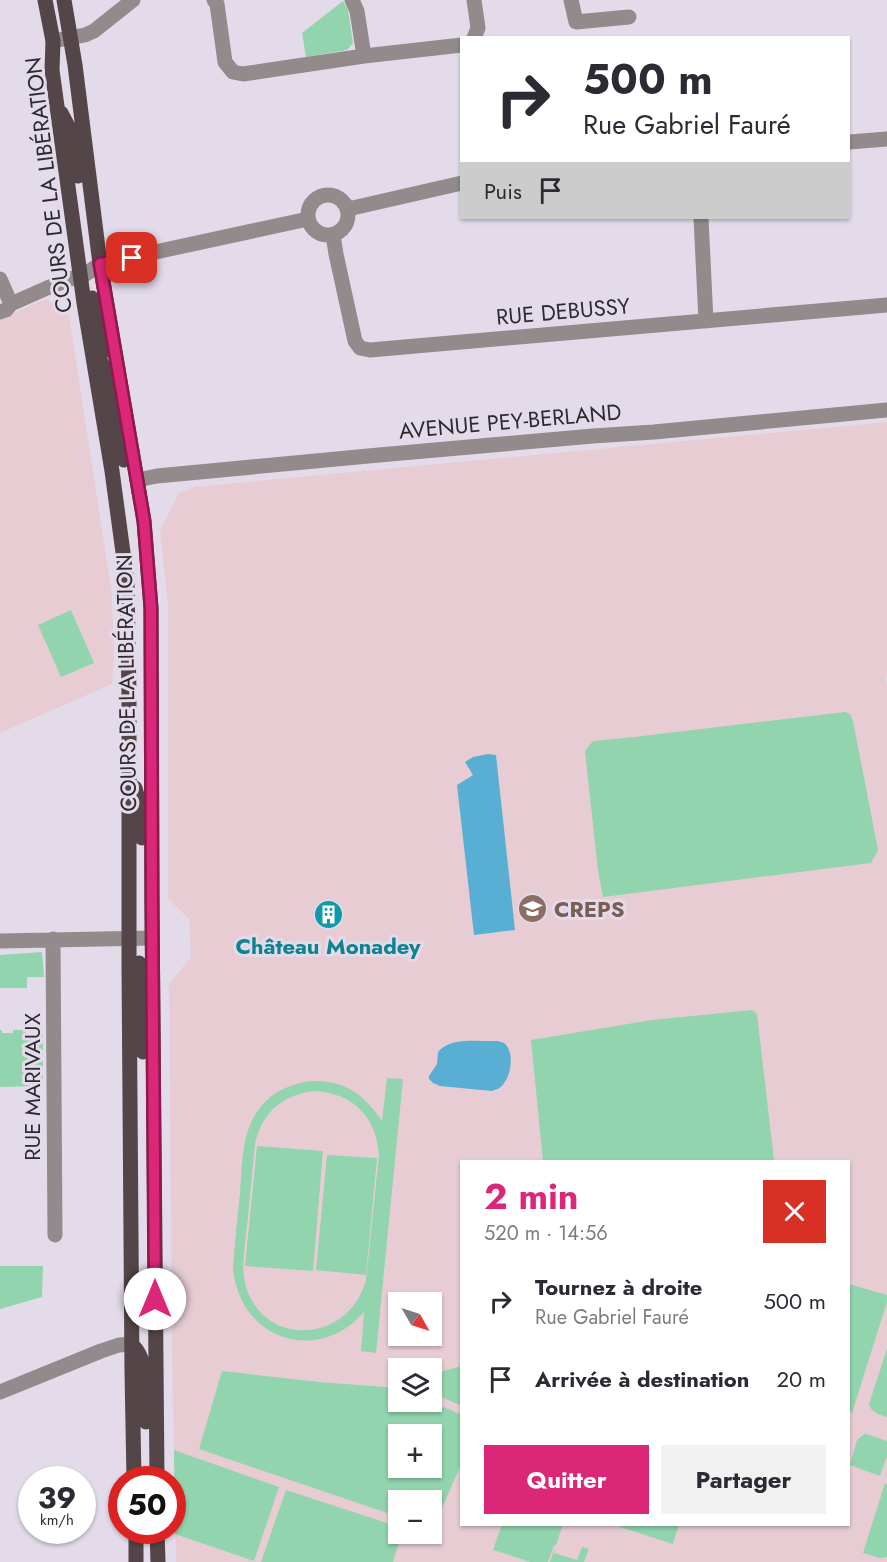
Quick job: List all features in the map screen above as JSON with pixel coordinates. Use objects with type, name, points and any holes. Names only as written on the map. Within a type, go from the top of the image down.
[{"type":"main road","name":"COURS DE LA LIBÉRATION","points":[[45,0],[53,41],[52,70],[80,278],[112,471],[127,582],[135,1466]]},
{"type":"main road","name":"COURS DE LA LIBÉRATION","points":[[64,0],[71,38],[100,264],[144,521],[151,608],[156,1466]]},
{"type":"main road","points":[[57,105],[72,134],[89,249],[94,260],[100,264]]},
{"type":"main road","points":[[80,278],[94,301],[98,324],[119,373]]},
{"type":"main road","points":[[90,340],[109,378],[123,458],[137,480]]},
{"type":"main road","points":[[130,771],[141,810],[142,904],[146,927],[152,938]]},
{"type":"main road","points":[[129,938],[134,944],[139,966],[145,1164],[154,1201]]},
{"type":"main road","points":[[132,1344],[142,1358],[147,1444],[153,1466]]},
{"type":"main road","points":[[136,1544],[136,1562]]},
{"type":"main road","points":[[157,1544],[158,1562]]},
{"type":"street","points":[[53,41],[94,31],[133,0]]},
{"type":"street","points":[[214,0],[217,4],[225,62],[233,72],[243,74],[364,56],[460,45]]},
{"type":"street","points":[[352,0],[357,11],[364,56]]},
{"type":"street","points":[[474,0],[478,28],[475,36]]},
{"type":"street","points":[[571,0],[576,22],[629,17]]},
{"type":"street","points":[[850,142],[887,139]]},
{"type":"street","points":[[348,210],[460,183]]},
{"type":"street","points":[[327,194],[340,198],[348,210],[349,216],[344,228],[333,235],[314,230],[308,219],[310,205],[320,196],[327,194]]},
{"type":"street","points":[[0,279],[6,308],[60,283],[80,278],[100,264],[308,219]]},
{"type":"street","points":[[701,219],[706,321]]},
{"type":"street","name":"RUE DEBUSSY","points":[[333,235],[355,342],[360,348],[370,350],[887,305]]},
{"type":"street","name":"AVENUE PEY-BERLAND","points":[[137,480],[157,476],[379,455],[887,410]]},
{"type":"street","points":[[0,941],[152,938]]},
{"type":"street","name":"RUE MARIVAUX","points":[[53,939],[55,1235]]},
{"type":"street","points":[[0,1392],[101,1350],[132,1344]]},
{"type":"shaded area","points":[[46,299],[69,315],[112,595],[114,657],[112,684],[0,733],[0,319]]},
{"type":"shaded area","name":"CREPS","points":[[887,422],[887,1562],[176,1562],[176,1544],[186,1544],[186,1466],[174,1466],[169,984],[191,957],[189,919],[168,899],[168,606],[160,530],[179,493],[194,487]]},
{"type":"green space","points":[[343,1],[348,10],[353,43],[347,50],[306,57],[302,33]]},
{"type":"green space","points":[[71,610],[94,663],[61,677],[38,625]]},
{"type":"green space","points":[[845,712],[850,714],[853,721],[878,850],[871,863],[603,897],[585,751],[593,741]]},
{"type":"green space","points":[[42,952],[44,977],[27,977],[27,988],[0,988],[0,955]]},
{"type":"green space","points":[[752,1010],[757,1014],[774,1160],[543,1160],[531,1040],[652,1020]]},
{"type":"green space","points":[[0,1030],[2,1033],[26,1030],[26,1034],[43,1034],[43,1086],[0,1087]]},
{"type":"green space","points":[[387,1078],[403,1079],[376,1353],[361,1351],[364,1312],[345,1329],[325,1338],[303,1341],[283,1337],[265,1327],[249,1312],[238,1292],[233,1268],[244,1149],[252,1121],[269,1098],[283,1089],[302,1082],[325,1081],[336,1083],[354,1092],[369,1104],[382,1121]],"holes":[[[313,1091],[340,1096],[360,1109],[373,1129],[377,1141],[379,1155],[366,1280],[357,1300],[344,1316],[327,1326],[309,1330],[290,1329],[273,1322],[258,1309],[245,1282],[244,1258],[255,1144],[268,1115],[282,1102],[302,1093]]]},
{"type":"green space","points":[[257,1146],[323,1151],[313,1271],[245,1266]]},
{"type":"green space","points":[[327,1155],[377,1158],[366,1275],[316,1270]]},
{"type":"green space","points":[[0,1266],[43,1266],[42,1297],[0,1309]]},
{"type":"green space","points":[[850,1284],[887,1295],[887,1302],[852,1413],[850,1412]]},
{"type":"green space","points":[[887,1349],[887,1417],[873,1411],[869,1404]]},
{"type":"green space","points":[[460,1367],[460,1405],[442,1397],[442,1371]]},
{"type":"green space","points":[[222,1371],[388,1387],[388,1412],[442,1412],[442,1407],[460,1414],[460,1467],[442,1508],[442,1490],[388,1490],[388,1513],[199,1449]]},
{"type":"green space","points":[[864,1434],[887,1441],[887,1456],[880,1476],[850,1465],[857,1440]]},
{"type":"green space","points":[[174,1450],[279,1487],[254,1561],[186,1538],[186,1466],[174,1466]]},
{"type":"green space","points":[[885,1483],[887,1484],[887,1557],[881,1558],[863,1553]]},
{"type":"green space","points":[[286,1490],[388,1523],[388,1544],[399,1544],[393,1562],[261,1562]]},
{"type":"green space","points":[[501,1526],[562,1526],[548,1562],[531,1562],[493,1550]]},
{"type":"green space","points":[[617,1526],[678,1526],[673,1544]]},
{"type":"green space","points":[[555,1547],[554,1553],[577,1560],[582,1547],[589,1549],[584,1562],[550,1562]]},
{"type":"water","points":[[496,755],[515,930],[474,935],[457,785],[473,775],[465,762],[473,757]]},
{"type":"water","points":[[497,1041],[506,1045],[511,1059],[508,1075],[499,1088],[492,1091],[440,1086],[429,1079],[437,1064],[438,1052],[444,1047],[458,1042]]},
{"type":"place","name":"CREPS","points":[[533,909]]},
{"type":"place","name":"Château Monadey","points":[[328,914]]},
{"type":"route","points":[[132,258],[100,264],[144,521],[151,608],[155,1299]]}]
